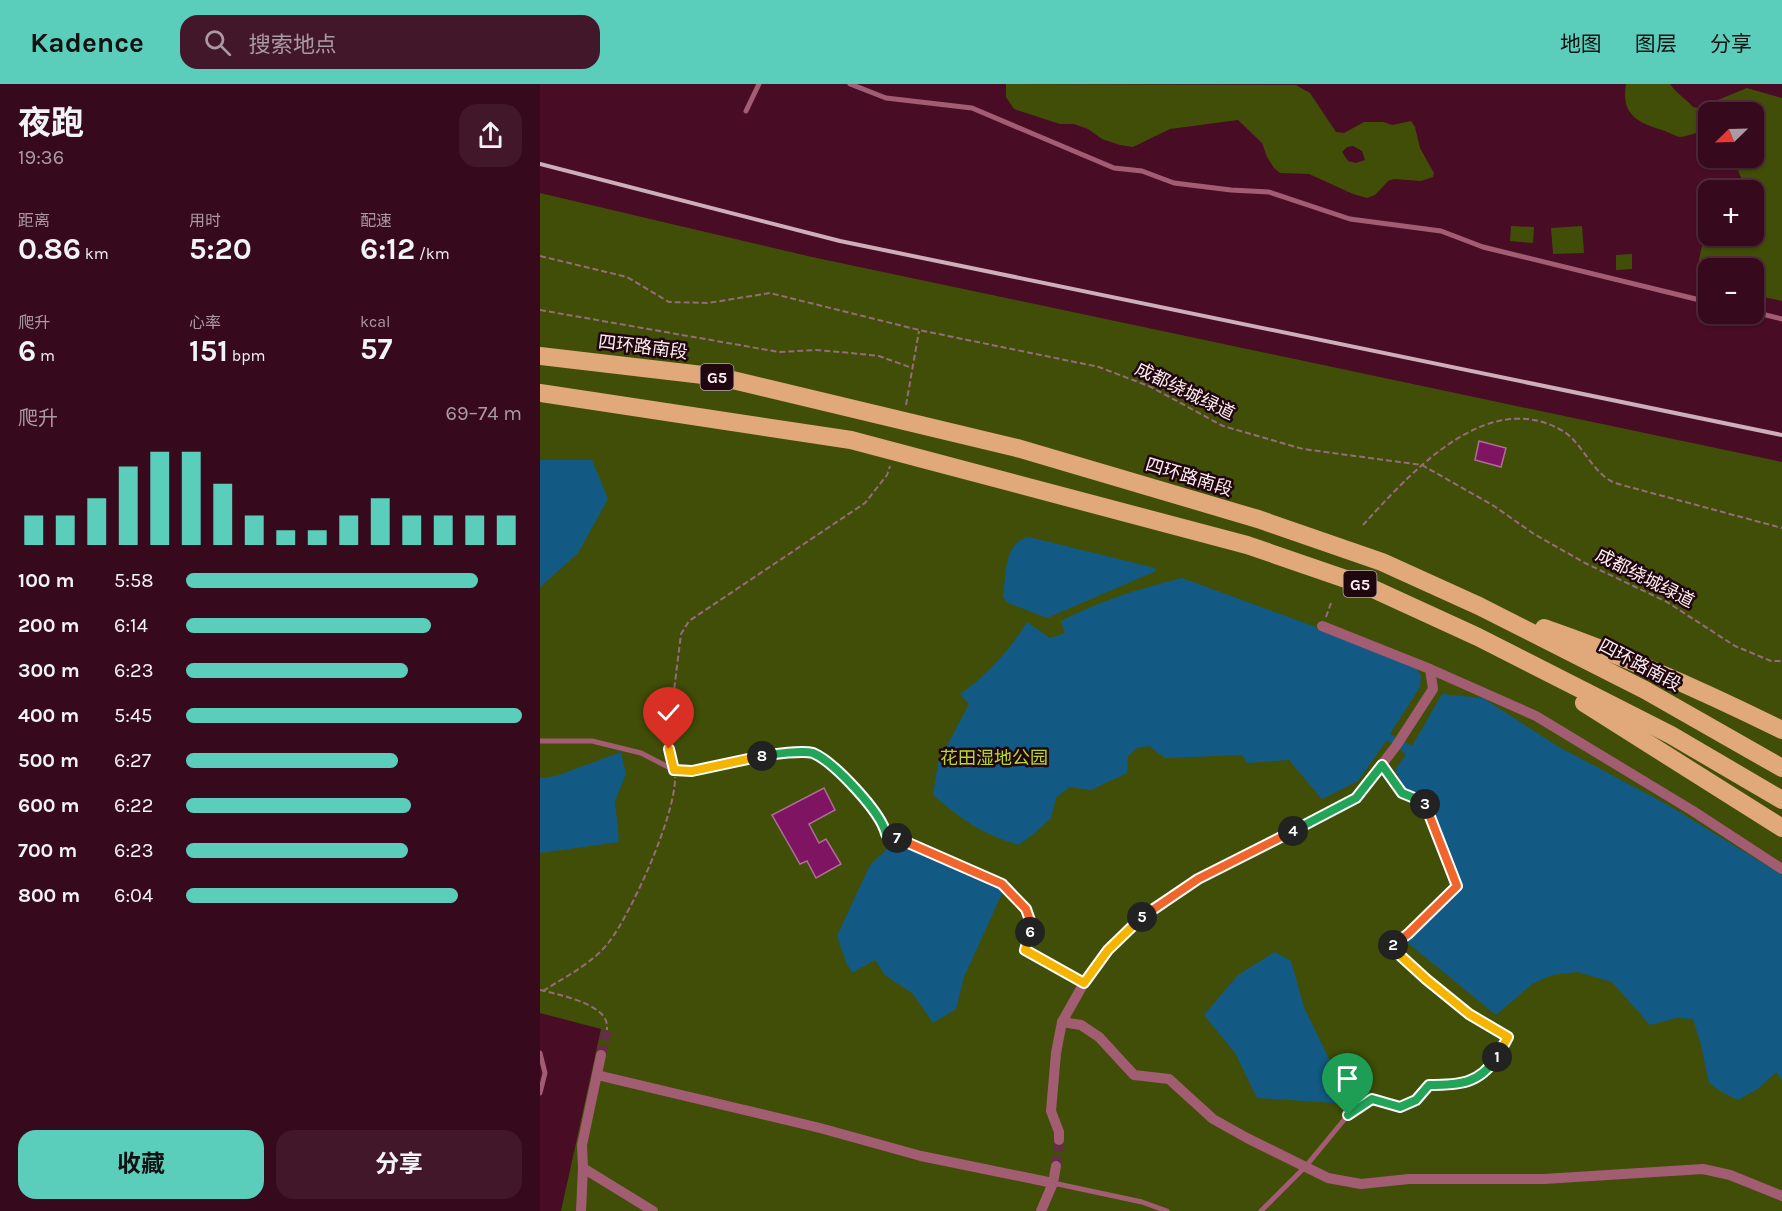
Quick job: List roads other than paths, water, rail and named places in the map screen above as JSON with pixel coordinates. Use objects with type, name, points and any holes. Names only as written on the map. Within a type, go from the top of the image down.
[{"type":"highway","name":"四环路南段","points":[[540,356],[720,377],[1017,448],[1258,519],[1382,562],[1479,606],[1645,690],[1782,768]]},
{"type":"highway","name":"G5","points":[[540,393],[851,440],[1247,545],[1369,587],[1478,637],[1671,735],[1782,800]]},
{"type":"highway","points":[[1479,606],[1588,644],[1692,688],[1782,730]]},
{"type":"highway","points":[[1478,637],[1782,828]]},
{"type":"street","points":[[1322,626],[1430,669],[1536,716],[1693,811],[1782,869]]},
{"type":"street","points":[[1059,1140],[1059,1132],[1051,1111],[1056,1053],[1062,1022],[1084,983],[1108,950],[1145,913],[1198,879],[1356,798],[1398,743],[1433,689],[1430,669]]},
{"type":"street","points":[[1062,1022],[1081,1025],[1099,1037],[1134,1075],[1169,1079],[1213,1119],[1328,1178],[1360,1184],[1410,1179],[1544,1179],[1703,1169],[1730,1175],[1782,1196]]},
{"type":"street","points":[[581,1211],[582,1145],[601,1055]]},
{"type":"street","points":[[597,1075],[820,1128],[921,1156],[1053,1183]]},
{"type":"street","points":[[1041,1211],[1053,1183],[1056,1166]]},
{"type":"street","points":[[583,1168],[653,1211]]},
{"type":"lane","points":[[746,111],[759,84]]},
{"type":"lane","points":[[850,84],[886,98],[972,108],[1114,168],[1142,171],[1174,183],[1269,192],[1350,219],[1442,231],[1483,247],[1698,300]]},
{"type":"lane","points":[[1764,314],[1782,319]]},
{"type":"lane","points":[[540,741],[592,741],[641,753],[674,770],[692,771],[765,756],[810,752],[840,771],[884,823],[886,834]]},
{"type":"lane","points":[[1260,1211],[1306,1166],[1348,1115],[1372,1099],[1400,1107],[1416,1100],[1429,1085],[1448,1085],[1475,1080],[1495,1060],[1508,1037],[1469,1014],[1391,947],[1408,934],[1457,886],[1424,802],[1402,793],[1382,765]]},
{"type":"lane","points":[[540,1053],[545,1073],[540,1093]]},
{"type":"lane","points":[[1053,1183],[1142,1202],[1167,1211]]},
{"type":"water","points":[[540,460],[592,460],[608,499],[578,553],[540,587]]},
{"type":"water","points":[[1029,537],[1155,568],[1156,571],[1047,618],[1008,603],[1003,597],[1006,569],[1011,552],[1021,540]]},
{"type":"water","points":[[1182,578],[1414,663],[1421,676],[1420,687],[1390,734],[1412,746],[1442,694],[1483,698],[1559,747],[1668,805],[1782,875],[1782,1080],[1776,1072],[1759,1088],[1738,1100],[1722,1092],[1709,1083],[1693,1019],[1677,1018],[1650,1025],[1612,982],[1577,972],[1552,975],[1532,984],[1496,1015],[1398,935],[1457,880],[1427,796],[1409,795],[1395,770],[1406,754],[1387,740],[1358,781],[1322,799],[1289,760],[1247,763],[1242,755],[1165,758],[1149,746],[1137,748],[1128,756],[1127,773],[1091,790],[1069,787],[1056,798],[1051,818],[1019,845],[993,836],[973,825],[933,795],[938,763],[969,704],[960,694],[997,661],[1027,622],[1050,638],[1065,633],[1061,621],[1090,607]]},
{"type":"water","points":[[621,752],[626,774],[615,801],[619,842],[540,853],[540,778],[556,776]]},
{"type":"water","points":[[896,840],[1004,889],[964,977],[956,1009],[933,1023],[913,994],[885,975],[875,960],[852,973],[837,936],[870,865]]},
{"type":"water","points":[[1275,952],[1291,961],[1304,1007],[1330,1061],[1370,1089],[1364,1105],[1257,1098],[1235,1053],[1204,1015],[1238,975]]},
{"type":"tunnel","points":[[601,1055],[607,1030]]},
{"type":"tunnel","points":[[1056,1166],[1059,1140]]},
{"type":"railway","points":[[540,164],[840,241],[1782,435]]},
{"type":"park label","name":"花田湿地公园","points":[[994,758]]}]
